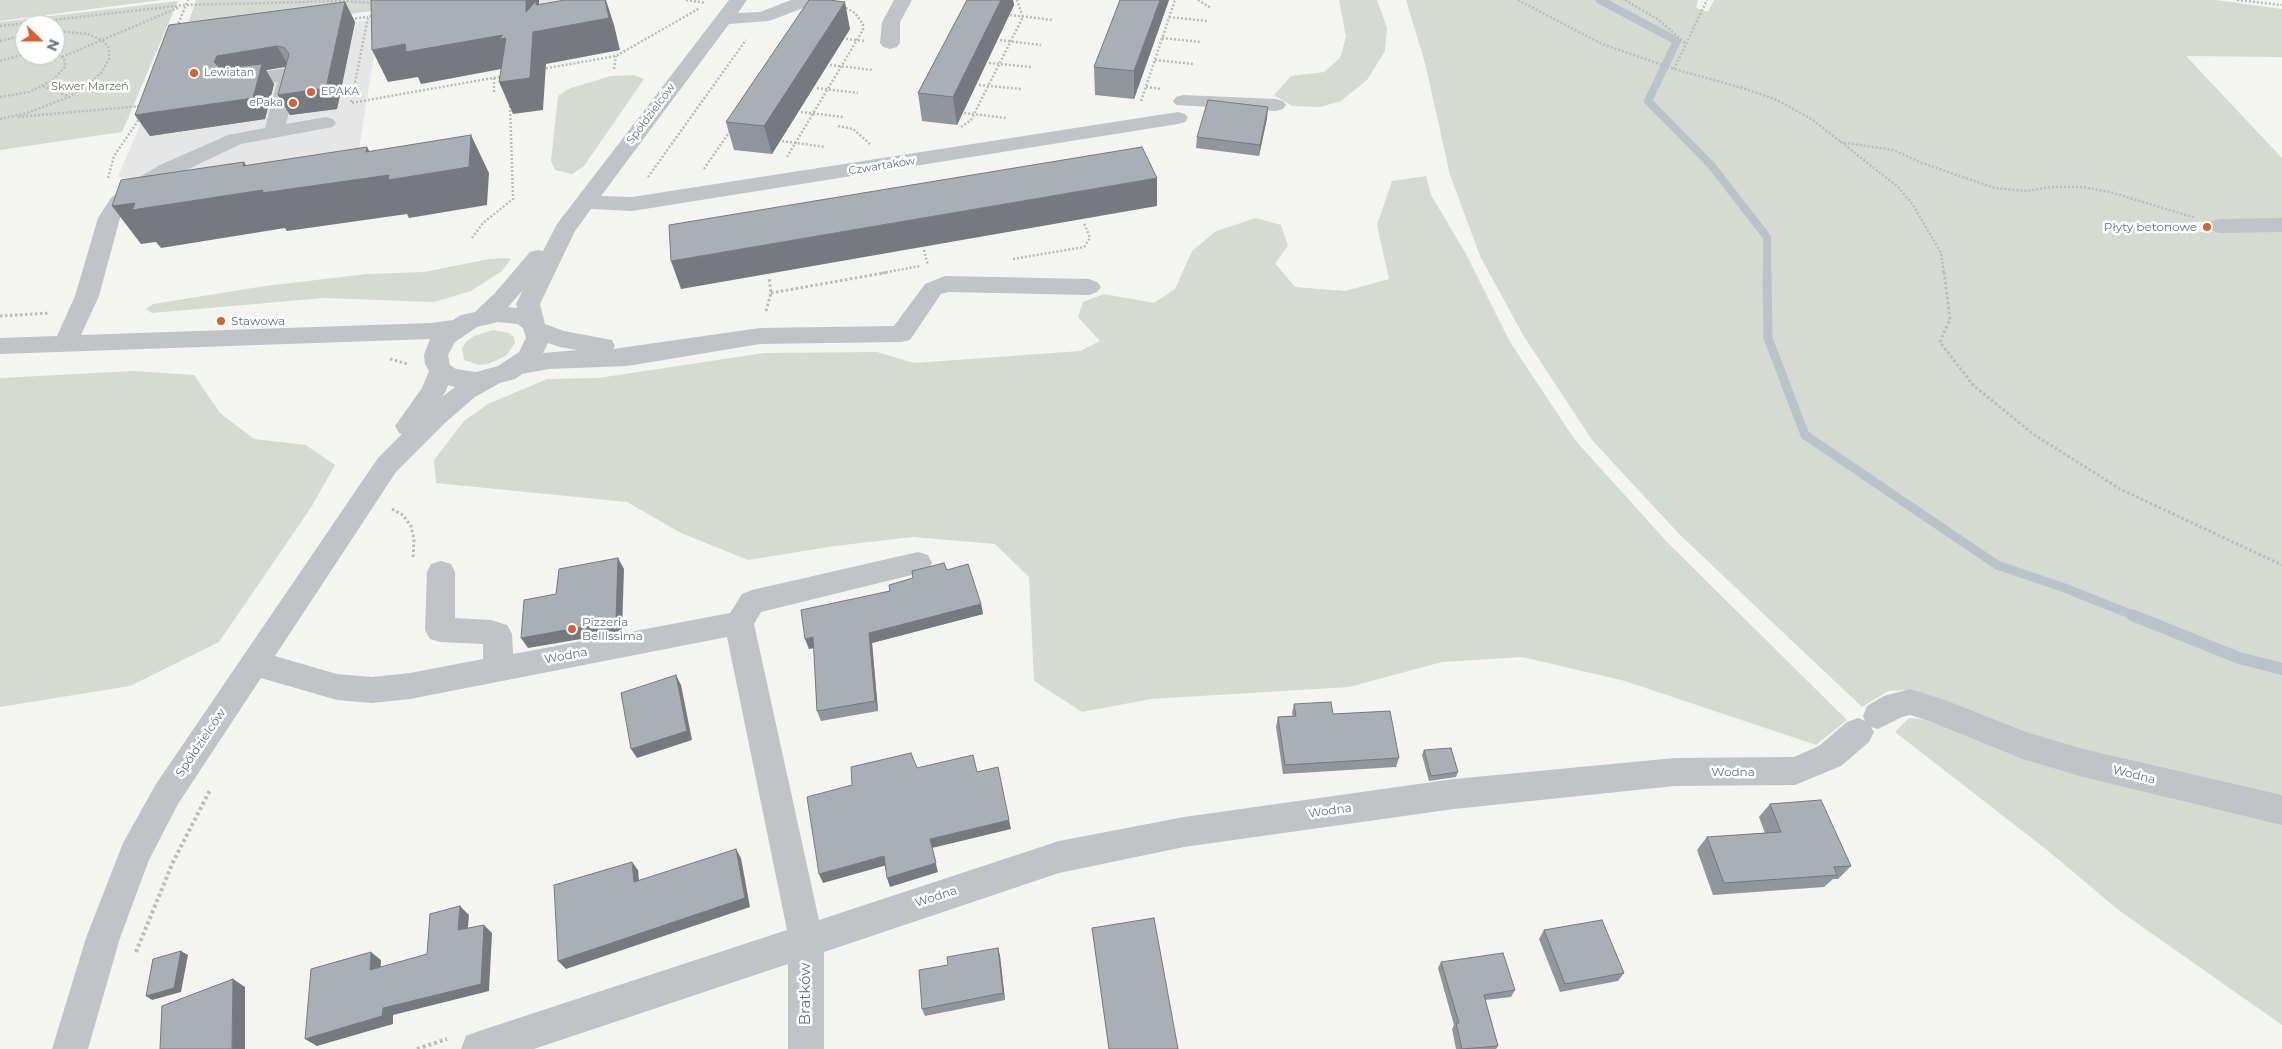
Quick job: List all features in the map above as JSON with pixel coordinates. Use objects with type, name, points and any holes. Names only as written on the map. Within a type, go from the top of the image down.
[{"type":"street","name":"Spółdzielców","points":[[484,316],[503,299],[548,246],[595,203],[738,0]]},
{"type":"street","points":[[724,19],[762,18],[808,0]]},
{"type":"street","points":[[890,43],[891,22],[903,0]]},
{"type":"street","points":[[238,81],[289,74],[274,132]]},
{"type":"street","name":"Czwartaków","points":[[595,203],[632,204],[928,158],[1132,125],[1180,109],[1276,105]]},
{"type":"street","points":[[65,344],[81,311],[109,218],[119,203],[146,183],[200,154],[235,139],[326,123]]},
{"type":"street","points":[[2220,226],[2282,225]]},
{"type":"street","name":"Spółdzielców","points":[[70,1049],[103,938],[135,854],[167,794],[387,464],[436,416],[466,391],[519,366],[535,348],[538,338],[528,304],[565,229]]},
{"type":"street","points":[[519,366],[550,360],[627,358],[760,336],[901,334],[933,289],[945,284],[1089,287]]},
{"type":"street","points":[[0,346],[431,331],[457,328],[484,316],[511,314],[560,339],[590,345],[657,352]]},
{"type":"street","name":"Spółdzielców","points":[[387,464],[394,445],[434,391],[431,368],[439,345],[457,328]]},
{"type":"street","points":[[332,335],[397,344],[418,351],[431,368],[450,377],[462,380],[492,378]]},
{"type":"street","points":[[806,940],[738,624],[752,602],[918,564]]},
{"type":"street","points":[[441,572],[440,630],[491,632],[496,634],[498,640],[498,669]]},
{"type":"street","name":"Wodna","points":[[254,664],[337,687],[372,690],[410,686],[738,624]]},
{"type":"street","name":"Wodna","points":[[480,1049],[1059,857],[1184,832],[1454,794],[1675,772],[1794,771],[1830,756],[1868,724],[1895,705],[1910,702],[1934,709],[2023,744],[2082,763],[2282,810]]},
{"type":"street","name":"Bratków","points":[[806,940],[806,1049]]},
{"type":"path","points":[[175,32],[188,0]]},
{"type":"path","points":[[540,70],[616,56],[709,3],[686,0]]},
{"type":"path","points":[[928,158],[971,120],[1023,17],[1017,0]]},
{"type":"path","points":[[1132,125],[1175,0]]},
{"type":"path","points":[[1198,0],[1211,8]]},
{"type":"path","points":[[1518,0],[1602,44],[1674,69],[1746,89],[1777,100],[1813,120],[1898,187],[1914,205],[1941,253],[1950,319],[1940,342],[1973,385],[2033,434],[2120,489],[2282,565]]},
{"type":"path","points":[[1625,0],[1659,20],[1686,44]]},
{"type":"path","points":[[1674,69],[1707,0]]},
{"type":"path","points":[[2237,0],[2282,5]]},
{"type":"path","points":[[0,26],[185,5],[343,1],[381,4]]},
{"type":"path","points":[[771,183],[862,30],[863,24],[855,13],[838,3]]},
{"type":"path","points":[[65,56],[185,5]]},
{"type":"path","points":[[842,12],[850,10]]},
{"type":"path","points":[[348,19],[376,15]]},
{"type":"path","points":[[1010,15],[1052,20]]},
{"type":"path","points":[[368,17],[351,103],[512,74]]},
{"type":"path","points":[[1169,17],[1207,21]]},
{"type":"path","points":[[5,119],[35,111],[69,97],[89,84],[102,72],[109,59],[109,48],[102,40],[88,34],[65,32]]},
{"type":"path","points":[[0,41],[15,37]]},
{"type":"path","points":[[595,203],[629,194],[644,183],[748,37]]},
{"type":"path","points":[[1162,38],[1201,42]]},
{"type":"path","points":[[1000,40],[1041,45]]},
{"type":"path","points":[[614,69],[616,56]]},
{"type":"path","points":[[0,61],[15,57]]},
{"type":"path","points":[[1155,60],[1194,64]]},
{"type":"path","points":[[988,62],[1031,67]]},
{"type":"path","points":[[0,97],[21,94],[43,86],[61,73],[65,65]]},
{"type":"path","points":[[830,65],[873,70]]},
{"type":"path","points":[[494,78],[494,92]]},
{"type":"path","points":[[979,85],[1020,89]]},
{"type":"path","points":[[43,86],[69,97]]},
{"type":"path","points":[[817,88],[858,93]]},
{"type":"path","points":[[472,238],[483,223],[513,199],[510,99]]},
{"type":"path","points":[[0,119],[148,105]]},
{"type":"path","points":[[801,112],[843,117]]},
{"type":"path","points":[[106,184],[114,156],[143,113]]},
{"type":"path","points":[[964,114],[1007,118]]},
{"type":"path","points":[[704,169],[731,129]]},
{"type":"path","points":[[782,141],[825,147]]},
{"type":"path","points":[[1839,141],[1893,150],[1922,163],[1995,188],[2026,191],[2051,187],[2082,187],[2110,192],[2220,226]]},
{"type":"path","points":[[924,250],[928,265]]},
{"type":"path","points":[[760,336],[771,292],[769,277]]},
{"type":"path","points":[[0,316],[81,311]]},
{"type":"path","points":[[387,358],[431,368]]},
{"type":"path","points":[[385,506],[403,515],[411,526],[414,540],[412,577],[441,572]]},
{"type":"shaded area","points":[[491,0],[562,0],[562,2],[378,30],[359,149],[155,186],[118,176],[176,43],[381,19]]},
{"type":"green space","points":[[0,0],[161,0],[46,15],[15,15],[15,19],[0,21]]},
{"type":"green space","points":[[196,0],[438,0],[387,9],[184,36]]},
{"type":"green space","points":[[1339,0],[1377,0],[1387,28],[1385,51],[1367,80],[1341,101],[1320,107],[1292,106],[1274,95],[1291,76],[1324,72],[1340,58],[1346,37]]},
{"type":"green space","points":[[1406,0],[1698,0],[1696,8],[1708,12],[1714,0],[2216,0],[2282,9],[2282,57],[2186,56],[2282,158],[2282,221],[2191,222],[2200,232],[2282,231],[2282,799],[2021,736],[1907,690],[1888,691],[1862,707],[1679,534],[1592,440],[1523,335],[1480,256],[1450,175],[1425,63]]},
{"type":"green space","name":"Skwer Marzeń","points":[[178,1],[122,132],[0,150],[0,22],[15,20],[15,65],[65,65],[65,15],[59,15]]},
{"type":"green space","points":[[634,75],[644,79],[584,166],[572,174],[555,170],[551,161],[558,96],[568,89],[611,76]]},
{"type":"green space","points":[[1426,176],[1431,195],[1466,254],[1510,342],[1575,440],[1667,542],[1847,720],[1816,745],[1625,681],[1522,657],[1442,662],[1349,687],[1151,699],[1082,712],[1034,681],[1029,577],[995,544],[913,537],[835,546],[748,560],[681,533],[627,502],[436,483],[434,460],[464,421],[488,404],[547,379],[598,378],[764,353],[877,352],[914,363],[1080,351],[1100,341],[1078,317],[1083,302],[1104,294],[1154,303],[1175,289],[1192,251],[1216,231],[1256,218],[1281,225],[1288,246],[1275,263],[1295,287],[1345,291],[1389,279],[1377,225],[1392,181]]},
{"type":"green space","points":[[489,259],[511,259],[502,271],[471,291],[434,302],[324,298],[152,313],[146,309],[153,304],[265,286],[367,274],[424,272]]},
{"type":"green space","points":[[493,330],[509,333],[514,337],[515,343],[506,356],[488,364],[479,365],[464,360],[462,348],[467,341],[474,336]]},
{"type":"green space","points":[[134,371],[194,375],[220,413],[254,439],[306,445],[335,465],[312,506],[219,642],[130,686],[0,707],[0,378]]},
{"type":"green space","points":[[1909,718],[1930,720],[2282,822],[2282,1025],[2121,912],[2047,850],[1895,732]]},
{"type":"building","points":[[371,0],[526,0],[526,12],[536,1],[536,5],[565,0],[605,0],[609,18],[533,32],[530,78],[499,82],[506,38],[499,39],[503,35],[406,52],[405,44],[372,50]]},
{"type":"building","points":[[809,0],[845,2],[764,126],[726,122]]},
{"type":"building","points":[[967,0],[1001,0],[953,97],[918,93]]},
{"type":"building","points":[[1120,0],[1160,0],[1134,71],[1094,67]]},
{"type":"building","points":[[345,2],[326,88],[278,95],[289,54],[285,48],[277,46],[217,56],[214,62],[218,66],[225,68],[262,64],[253,98],[135,115],[169,25]]},
{"type":"building","points":[[1208,100],[1268,107],[1260,145],[1197,137]]},
{"type":"building","points":[[471,135],[469,167],[388,180],[389,175],[262,193],[263,190],[132,210],[135,203],[112,206],[121,180],[244,162],[243,166],[367,147],[366,152]]},
{"type":"building","points":[[1142,147],[1157,178],[671,261],[669,225]]},
{"type":"building","points":[[618,558],[616,621],[521,638],[524,600],[556,594],[559,569]]},
{"type":"building","points":[[944,563],[947,570],[968,564],[981,604],[869,633],[875,701],[817,711],[813,637],[805,639],[801,610],[890,591],[889,585],[913,578],[912,571]]},
{"type":"building","points":[[676,675],[687,731],[631,749],[621,693]]},
{"type":"building","points":[[1331,702],[1333,714],[1390,711],[1399,758],[1285,765],[1278,717],[1296,716],[1294,704]]},
{"type":"building","points":[[1451,748],[1458,772],[1431,776],[1424,750]]},
{"type":"building","points":[[911,753],[917,768],[973,755],[977,772],[998,767],[1009,820],[930,839],[936,863],[887,878],[884,856],[819,874],[807,797],[852,785],[851,767]]},
{"type":"building","points":[[1821,800],[1851,866],[1834,867],[1837,875],[1724,883],[1707,837],[1781,832],[1770,804]]},
{"type":"building","points":[[736,849],[745,898],[558,961],[554,885],[632,862],[634,882]]},
{"type":"building","points":[[460,906],[458,930],[484,925],[481,984],[383,1008],[382,1016],[305,1039],[311,969],[371,952],[370,970],[427,954],[430,914]]},
{"type":"building","points":[[1154,918],[1178,1049],[1109,1049],[1092,928]]},
{"type":"building","points":[[1602,920],[1624,973],[1565,984],[1544,930]]},
{"type":"building","points":[[998,948],[1003,993],[922,1009],[919,970],[948,965],[947,957]]},
{"type":"building","points":[[181,951],[174,988],[146,996],[153,959]]},
{"type":"building","points":[[1503,953],[1515,990],[1484,995],[1498,1046],[1462,1049],[1456,1023],[1459,1023],[1441,962]]},
{"type":"building","points":[[233,979],[232,1049],[160,1049],[162,1006]]},
{"type":"waterway","points":[[1600,0],[1677,41],[1648,101],[1711,165],[1767,237],[1767,272]]},
{"type":"waterway","points":[[1767,272],[1768,338],[1805,435],[1997,565],[2062,587],[2135,616]]},
{"type":"waterway","points":[[2132,615],[2239,658],[2282,669]]},
{"type":"place","name":"Lewiatan","points":[[194,73]]},
{"type":"place","name":"EPAKA","points":[[311,92]]},
{"type":"place","name":"ePaka","points":[[293,103]]},
{"type":"place","name":"Płyty betonowe","points":[[2207,227]]},
{"type":"place","name":"Stawowa","points":[[221,321]]},
{"type":"place","name":"Pizzeria Bellissima","points":[[572,629]]}]
